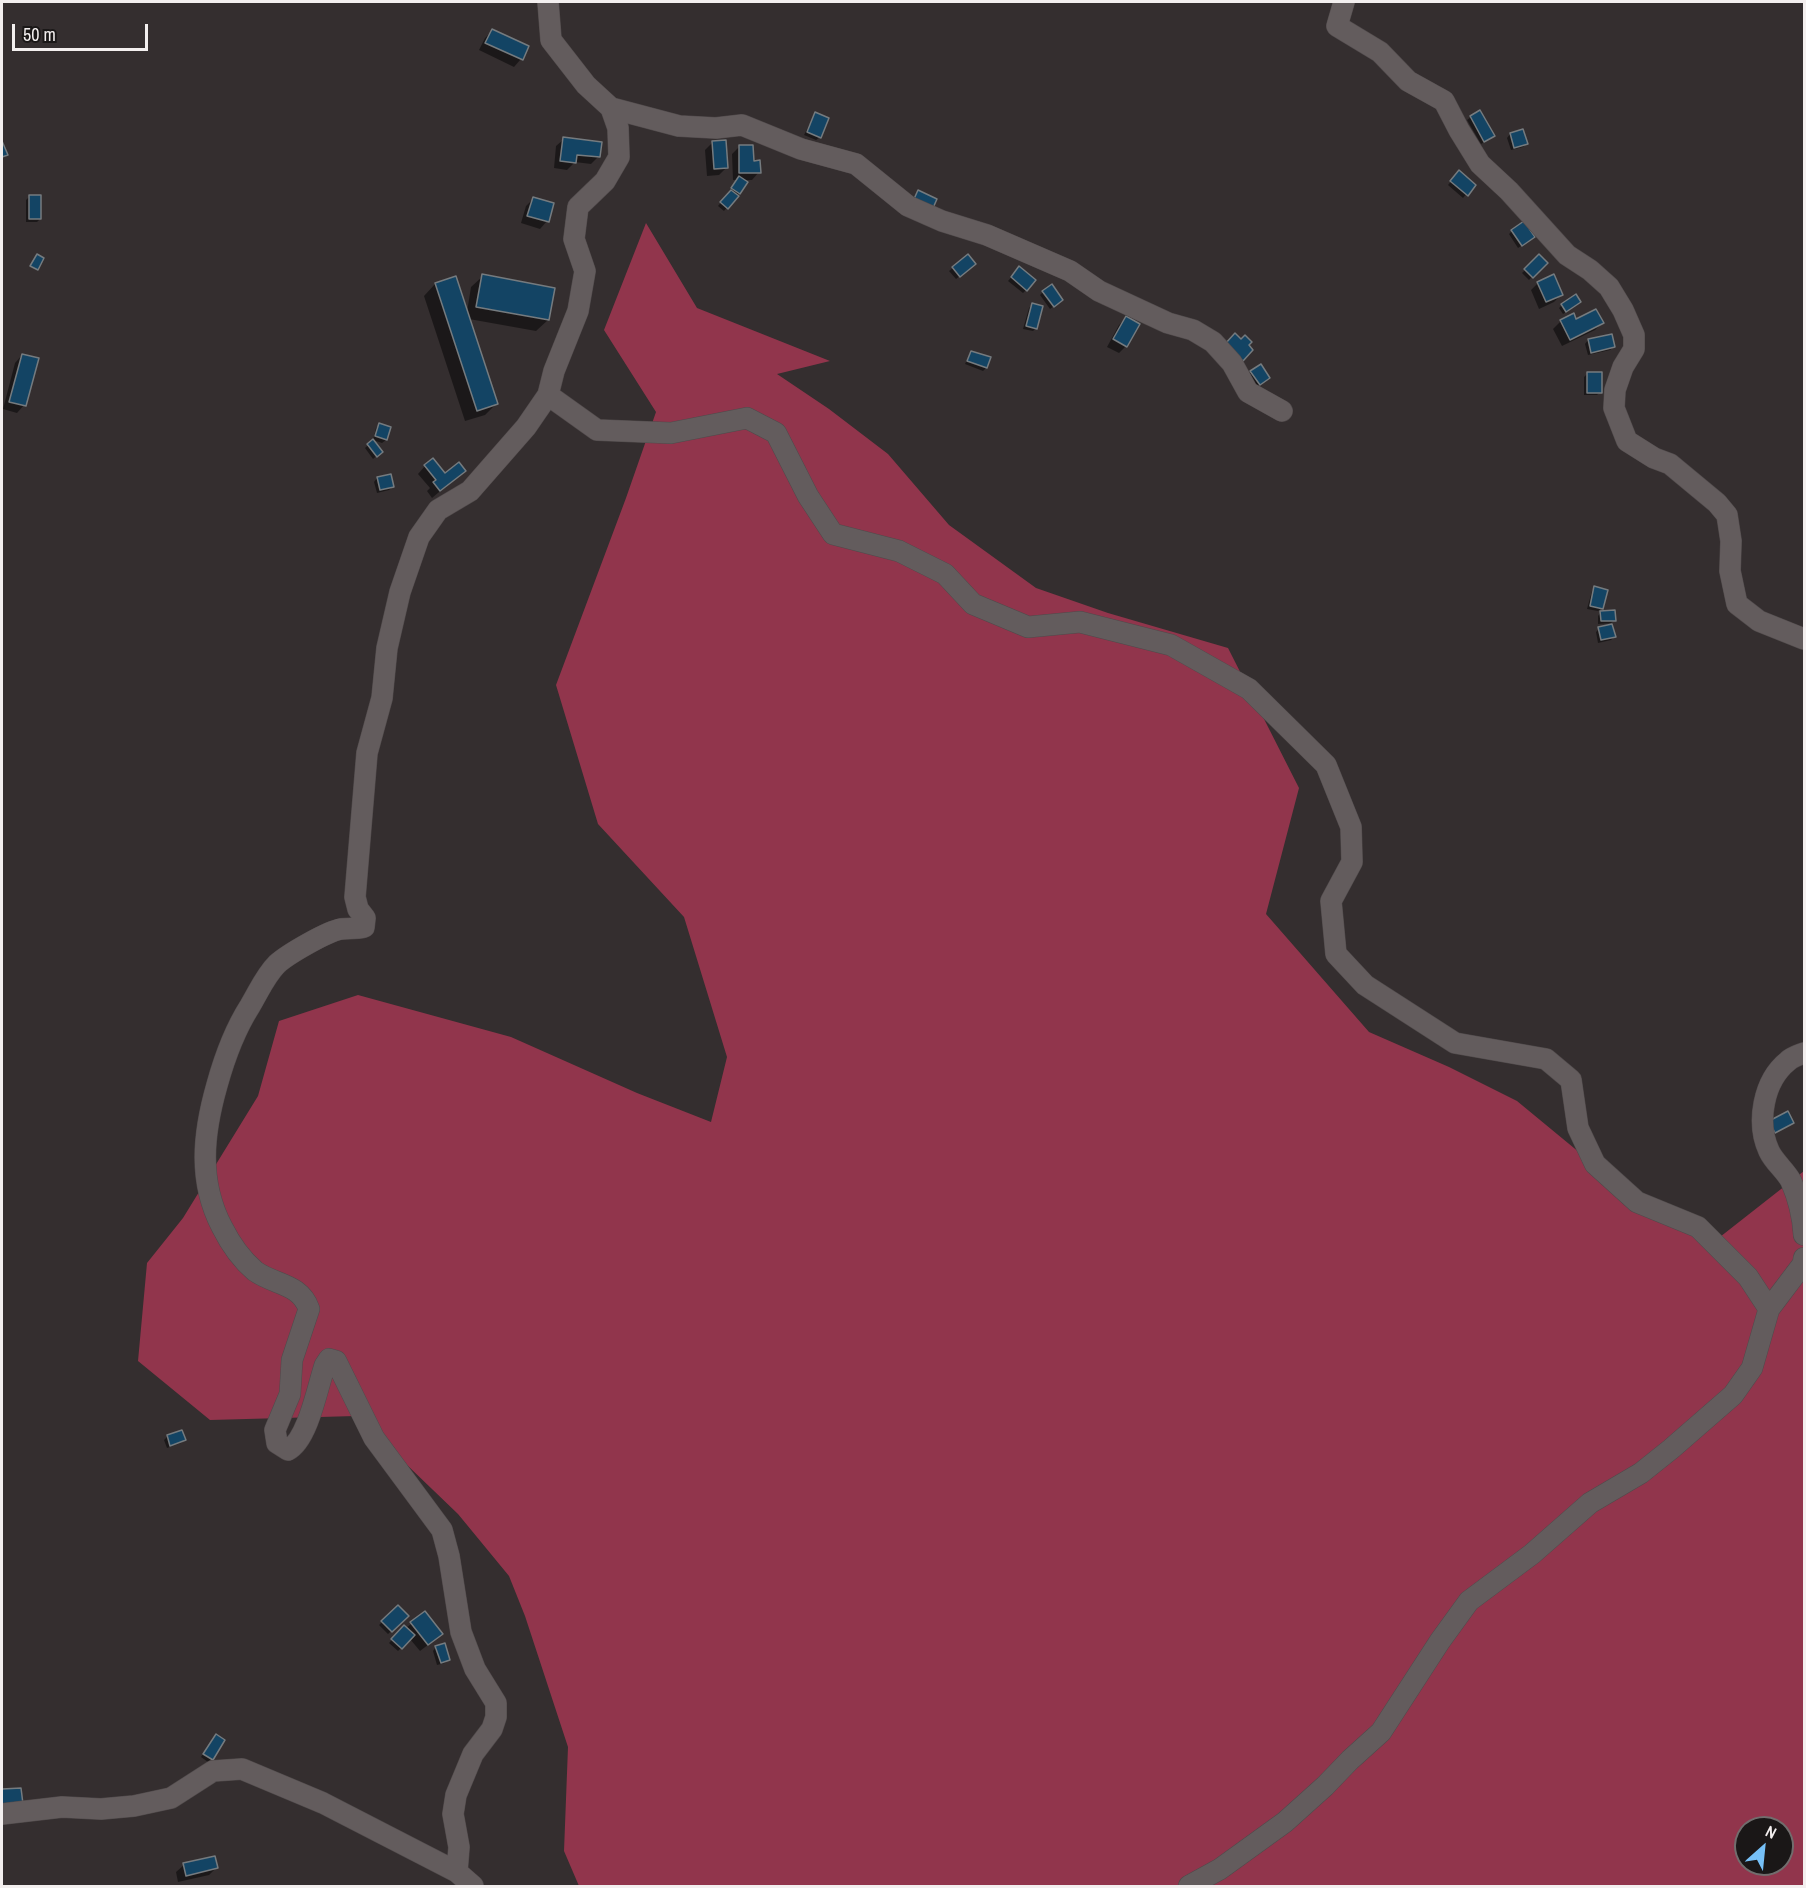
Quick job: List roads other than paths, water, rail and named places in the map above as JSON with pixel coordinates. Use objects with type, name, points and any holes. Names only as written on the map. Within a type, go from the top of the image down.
[{"type":"street","points":[[548,2],[551,40],[586,85],[611,108],[679,126],[716,129],[742,125],[801,148],[856,164],[908,206],[942,221],[987,235],[1070,271],[1099,291],[1168,323],[1193,330],[1213,342],[1232,363],[1248,392],[1282,411]]},
{"type":"street","points":[[1344,2],[1337,26],[1380,52],[1408,81],[1444,101],[1480,164],[1509,191],[1567,255],[1590,270],[1609,287],[1634,335],[1634,349],[1623,367],[1615,390],[1614,408],[1628,441],[1654,458],[1670,464],[1717,503],[1727,515],[1731,541],[1730,571],[1737,604],[1759,621],[1804,639]]},
{"type":"street","points":[[457,1872],[459,1847],[453,1814],[456,1795],[473,1754],[489,1734],[496,1717],[496,1703],[475,1669],[461,1632],[449,1556],[442,1530],[374,1438],[336,1361],[329,1359],[325,1365],[308,1419],[293,1447],[288,1450],[277,1443],[275,1430],[290,1394],[292,1360],[309,1309],[306,1300],[300,1294],[253,1269],[230,1242],[212,1203],[205,1169],[205,1142],[208,1116],[229,1044],[264,978],[289,955],[330,933],[340,929],[364,927],[365,918],[358,909],[356,897],[367,753],[382,698],[387,648],[400,592],[419,537],[438,510],[470,491],[526,427],[548,395],[554,371],[578,311],[585,271],[574,239],[578,207],[605,181],[620,157],[618,128],[611,108]]},
{"type":"street","points":[[548,395],[597,430],[671,433],[747,418],[776,433],[808,496],[833,534],[899,551],[945,574],[973,604],[1029,627],[1080,622],[1171,645],[1249,689],[1326,765],[1351,827],[1352,862],[1330,901],[1336,954],[1365,985],[1455,1043],[1546,1059],[1571,1080],[1578,1128],[1596,1164],[1636,1202],[1698,1227],[1748,1277],[1769,1309]]},
{"type":"street","points":[[1804,1053],[1788,1061],[1777,1074],[1765,1096],[1761,1117],[1769,1151],[1791,1181],[1804,1235]]},
{"type":"street","points":[[1189,1887],[1220,1869],[1285,1822],[1381,1732],[1468,1601],[1532,1554],[1590,1503],[1641,1473],[1733,1395],[1752,1368],[1769,1309],[1803,1264],[1804,1258]]},
{"type":"street","points":[[2,1814],[62,1807],[101,1809],[134,1806],[171,1798],[213,1771],[242,1769],[280,1783],[322,1803],[457,1872],[473,1887]]}]
